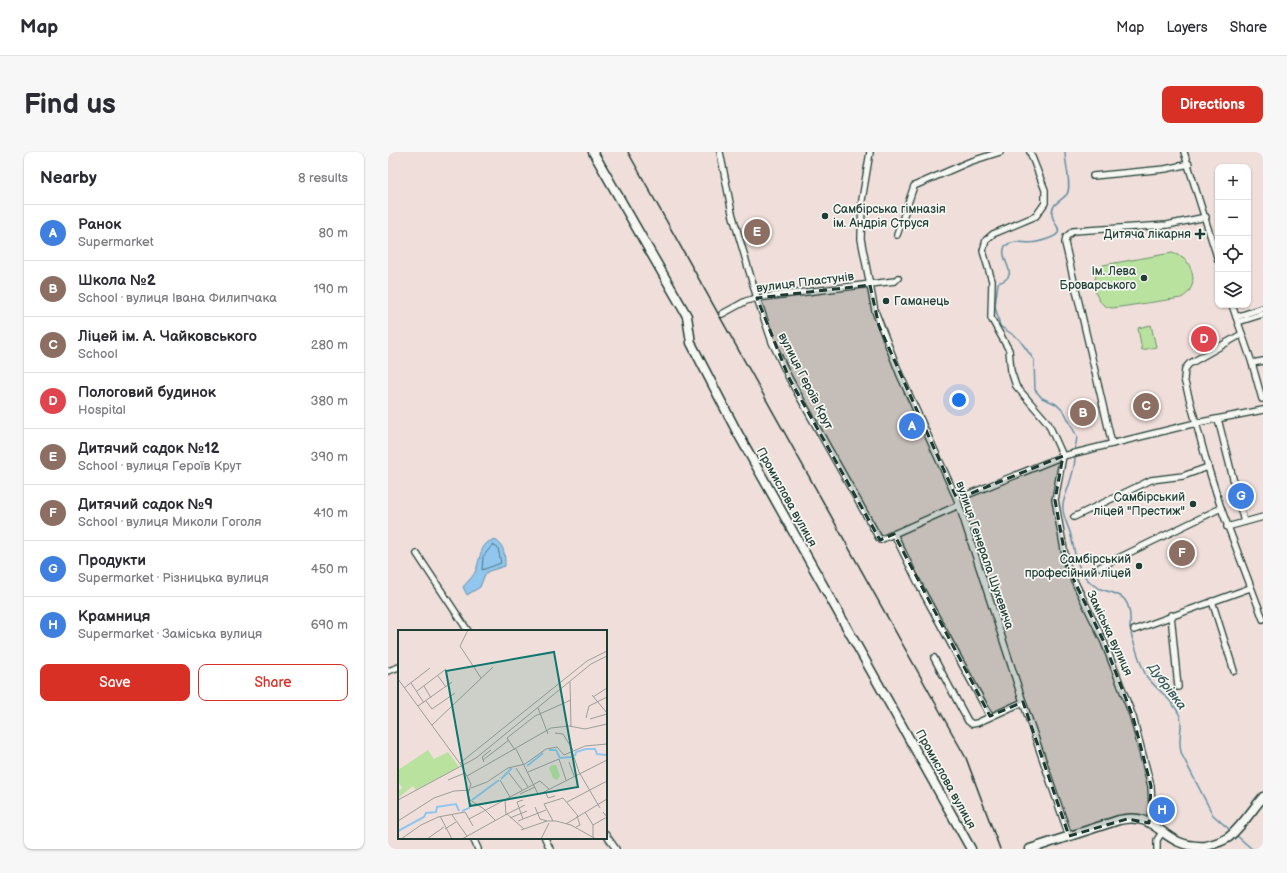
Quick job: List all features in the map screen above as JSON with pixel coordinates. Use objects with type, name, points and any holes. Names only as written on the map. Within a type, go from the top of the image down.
[{"type":"street","name":"Промислова вулиця","points":[[593,152],[687,316],[692,343],[736,430],[971,849]]},
{"type":"street","name":"вулиця Героїв Крут","points":[[720,152],[728,199],[757,298],[772,342],[789,378],[880,540],[894,534]]},
{"type":"street","name":"вулиця Генерала Шухевича","points":[[870,152],[862,200],[861,239],[879,326],[958,502],[1023,702],[1069,836]]},
{"type":"street","points":[[897,234],[914,186],[969,162],[1000,152]]},
{"type":"street","points":[[1030,152],[1045,190],[1045,203],[1036,216],[993,234],[986,240],[983,251],[992,281],[991,318],[1009,350],[1013,379],[1020,392],[1048,424],[1062,456]]},
{"type":"street","points":[[1184,152],[1215,250]]},
{"type":"street","points":[[1093,176],[1165,169],[1188,164]]},
{"type":"street","points":[[1112,444],[1065,242],[1066,237],[1073,231],[1167,225],[1206,218]]},
{"type":"street","points":[[870,285],[895,281],[898,278]]},
{"type":"street","name":"вулиця Пластунів","points":[[722,314],[757,298],[870,285]]},
{"type":"street","points":[[1233,308],[1263,401]]},
{"type":"street","points":[[1237,320],[1263,308]]},
{"type":"street","points":[[1237,320],[1263,314]]},
{"type":"street","points":[[1242,334],[1206,353],[1185,369],[1184,379],[1221,508],[1263,619]]},
{"type":"street","points":[[1252,363],[1263,361]]},
{"type":"street","points":[[990,716],[920,587],[894,534],[958,502],[1062,456],[1196,423],[1263,410]]},
{"type":"street","points":[[1218,419],[1244,522]]},
{"type":"street","name":"Заміська вулиця","points":[[1062,456],[1055,500],[1067,566],[1104,642],[1133,717],[1151,786],[1152,806],[1149,823]]},
{"type":"street","points":[[1074,517],[1151,480],[1183,476],[1208,467]]},
{"type":"street","points":[[1100,567],[1221,508]]},
{"type":"street","points":[[1228,527],[1263,517]]},
{"type":"street","points":[[417,554],[467,630]]},
{"type":"street","points":[[1134,630],[1250,588]]},
{"type":"street","points":[[1212,601],[1234,671]]},
{"type":"street","points":[[1171,616],[1178,686]]},
{"type":"street","points":[[934,658],[970,723],[977,723],[1023,702]]},
{"type":"street","points":[[388,671],[398,667]]},
{"type":"street","points":[[1030,849],[1051,846],[1069,836],[1127,818],[1138,819],[1149,823],[1170,841],[1183,847],[1196,847],[1214,844],[1229,836],[1263,797]]},
{"type":"street","points":[[1157,849],[1158,840],[1161,834]]},
{"type":"street","points":[[607,836],[616,849]]},
{"type":"street","points":[[473,839],[478,849]]},
{"type":"street","points":[[545,839],[550,849]]},
{"type":"highlighted area","points":[[870,285],[879,326],[957,499],[1063,456],[1055,500],[1067,566],[1104,642],[1133,717],[1151,786],[1149,823],[1127,819],[1069,836],[1023,702],[990,716],[894,534],[880,540],[853,494],[789,378],[757,298]]},
{"type":"green space","name":"Ім. Лева Броварського","points":[[1172,253],[1183,257],[1192,273],[1193,279],[1190,289],[1181,298],[1113,308],[1106,306],[1097,297],[1095,290],[1096,276],[1103,265]]},
{"type":"green space","points":[[1151,325],[1156,347],[1142,350],[1138,328]]},
{"type":"water","points":[[495,540],[503,548],[505,566],[489,571],[485,574],[480,587],[467,595],[463,587],[475,572],[483,547],[490,541]]},
{"type":"waterway","name":"Дубрівка","points":[[1065,152],[1069,181],[1068,191],[1067,194],[1054,206],[1052,212],[1052,217],[1058,232],[1049,239],[1033,243],[1013,242],[1005,246],[1004,257],[1009,276],[1005,280],[998,283],[995,306],[1000,326],[1019,339],[1034,360],[1035,390],[1042,398],[1056,404],[1065,413],[1077,437],[1075,450]]},
{"type":"waterway","name":"Дубрівка","points":[[1075,457],[1074,469],[1063,508],[1076,559],[1080,569],[1087,579],[1101,589],[1122,597],[1127,603],[1130,613],[1130,628]]},
{"type":"waterway","name":"Дубрівка","points":[[1131,634],[1140,662],[1147,677],[1168,699],[1181,718],[1180,749],[1182,755],[1213,815],[1230,830]]},
{"type":"waterway","name":"Дубрівка","points":[[1236,835],[1252,849]]},
{"type":"railway","points":[[628,152],[966,758],[1000,849]]},
{"type":"place","name":"Самбірська гімназія ім. Андрія Струся","points":[[825,216]]},
{"type":"place","name":"Дитячий садок №12","points":[[757,232]]},
{"type":"place","name":"Дитяча лікарня","points":[[1200,234]]},
{"type":"place","name":"Ім. Лева Броварського","points":[[1144,278]]},
{"type":"place","name":"Гаманець","points":[[886,301]]},
{"type":"place","name":"Пологовий будинок","points":[[1204,339]]},
{"type":"place","name":"Ліцей ім. А. Чайковського","points":[[1146,406]]},
{"type":"place","name":"Школа №2","points":[[1083,413]]},
{"type":"place","name":"Ранок","points":[[912,426]]},
{"type":"place","name":"Продукти","points":[[1241,496]]},
{"type":"place","name":"Самбірський ліцей \"Престиж\"","points":[[1193,504]]},
{"type":"place","name":"Дитячий садок №9","points":[[1182,553]]},
{"type":"place","name":"Самбірський професійний ліцей","points":[[1139,566]]},
{"type":"place","name":"Крамниця","points":[[1162,810]]}]
